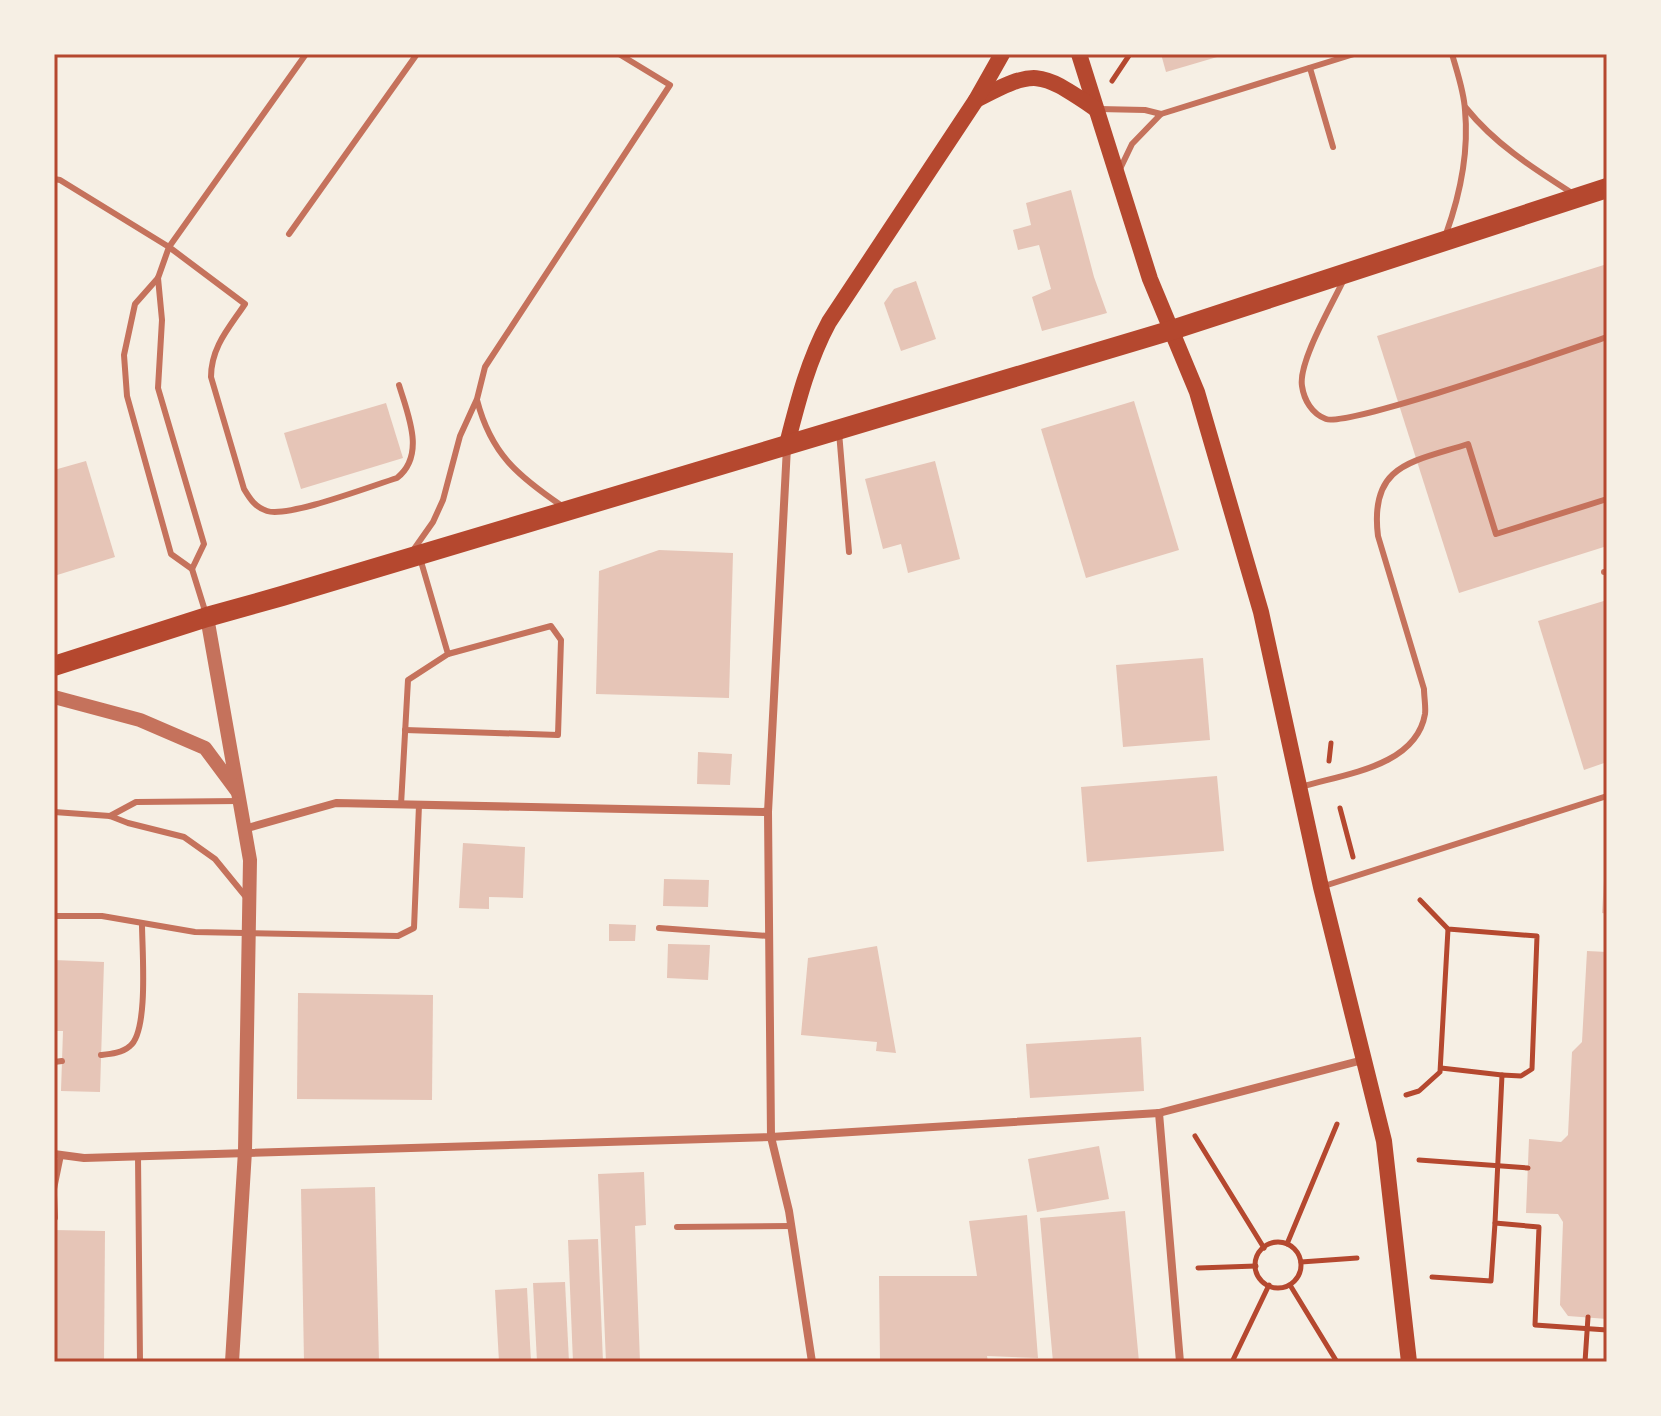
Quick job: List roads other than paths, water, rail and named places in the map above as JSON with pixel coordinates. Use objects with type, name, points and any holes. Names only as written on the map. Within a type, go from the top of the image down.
[{"type":"main road","points":[[787,444],[802,382],[829,322],[976,100],[1002,54]]},
{"type":"main road","points":[[1079,54],[1150,279],[1197,392],[1261,612],[1321,887],[1384,1141],[1409,1362]]},
{"type":"main road","points":[[976,100],[1012,82],[1034,77],[1055,82],[1096,109]]},
{"type":"main road","points":[[54,666],[207,617],[1172,330],[1607,188]]},
{"type":"main road","points":[[1406,1341],[1422,1362]]},
{"type":"street","points":[[787,444],[768,812],[771,1137],[791,1226],[812,1362]]},
{"type":"street","points":[[207,617],[250,860],[245,1151],[232,1362]]},
{"type":"street","points":[[54,697],[140,720],[205,748],[240,798]]},
{"type":"street","points":[[243,829],[336,803],[768,812]]},
{"type":"street","points":[[58,1155],[84,1158],[771,1137],[1159,1113],[1363,1060]]},
{"type":"street","points":[[1159,1113],[1180,1362]]},
{"type":"lane","points":[[207,617],[192,569],[171,554],[127,396],[124,355],[135,304],[158,278],[169,247],[306,54]]},
{"type":"lane","points":[[289,234],[417,54]]},
{"type":"lane","points":[[448,654],[413,557],[443,500],[460,436],[477,399],[485,367],[670,85],[619,54]]},
{"type":"lane","points":[[1118,181],[1120,165],[1132,144],[1161,114],[1354,54]]},
{"type":"lane","points":[[1445,240],[1458,199],[1465,145],[1465,108],[1452,54]]},
{"type":"lane","points":[[1310,68],[1333,147]]},
{"type":"lane","points":[[1465,108],[1479,125],[1523,162],[1578,197]]},
{"type":"lane","points":[[1096,109],[1145,110],[1161,114]]},
{"type":"lane","points":[[54,179],[169,247],[245,304],[215,347],[211,377],[244,489],[254,504],[269,512],[289,511],[397,478],[407,470],[413,441],[399,385]]},
{"type":"lane","points":[[1348,271],[1305,362],[1302,385],[1310,408],[1326,419],[1342,420],[1399,404],[1607,337]]},
{"type":"lane","points":[[158,278],[162,320],[158,388],[204,544],[192,569]]},
{"type":"lane","points":[[477,399],[483,422],[499,453],[524,480],[568,510]]},
{"type":"lane","points":[[839,428],[849,552]]},
{"type":"lane","points":[[1299,788],[1383,762],[1402,752],[1417,734],[1425,715],[1424,689],[1375,517],[1380,492],[1391,473],[1417,460],[1468,444],[1496,534],[1607,499]]},
{"type":"lane","points":[[401,805],[405,730],[408,680],[448,654],[551,626],[561,640],[558,735],[405,730]]},
{"type":"lane","points":[[1321,887],[1607,796]]},
{"type":"lane","points":[[110,816],[136,802],[240,798]]},
{"type":"lane","points":[[54,916],[102,916],[195,932],[398,936],[414,928],[419,805]]},
{"type":"lane","points":[[54,812],[110,816],[184,837],[215,859],[250,902]]},
{"type":"lane","points":[[101,1055],[121,1052],[133,1045],[141,1024],[142,924]]},
{"type":"lane","points":[[659,928],[769,936]]},
{"type":"lane","points":[[54,1062],[62,1061]]},
{"type":"lane","points":[[54,1189],[58,1155]]},
{"type":"lane","points":[[138,1156],[140,1362]]},
{"type":"lane","points":[[54,1195],[55,1218]]},
{"type":"lane","points":[[677,1227],[791,1226]]}]
